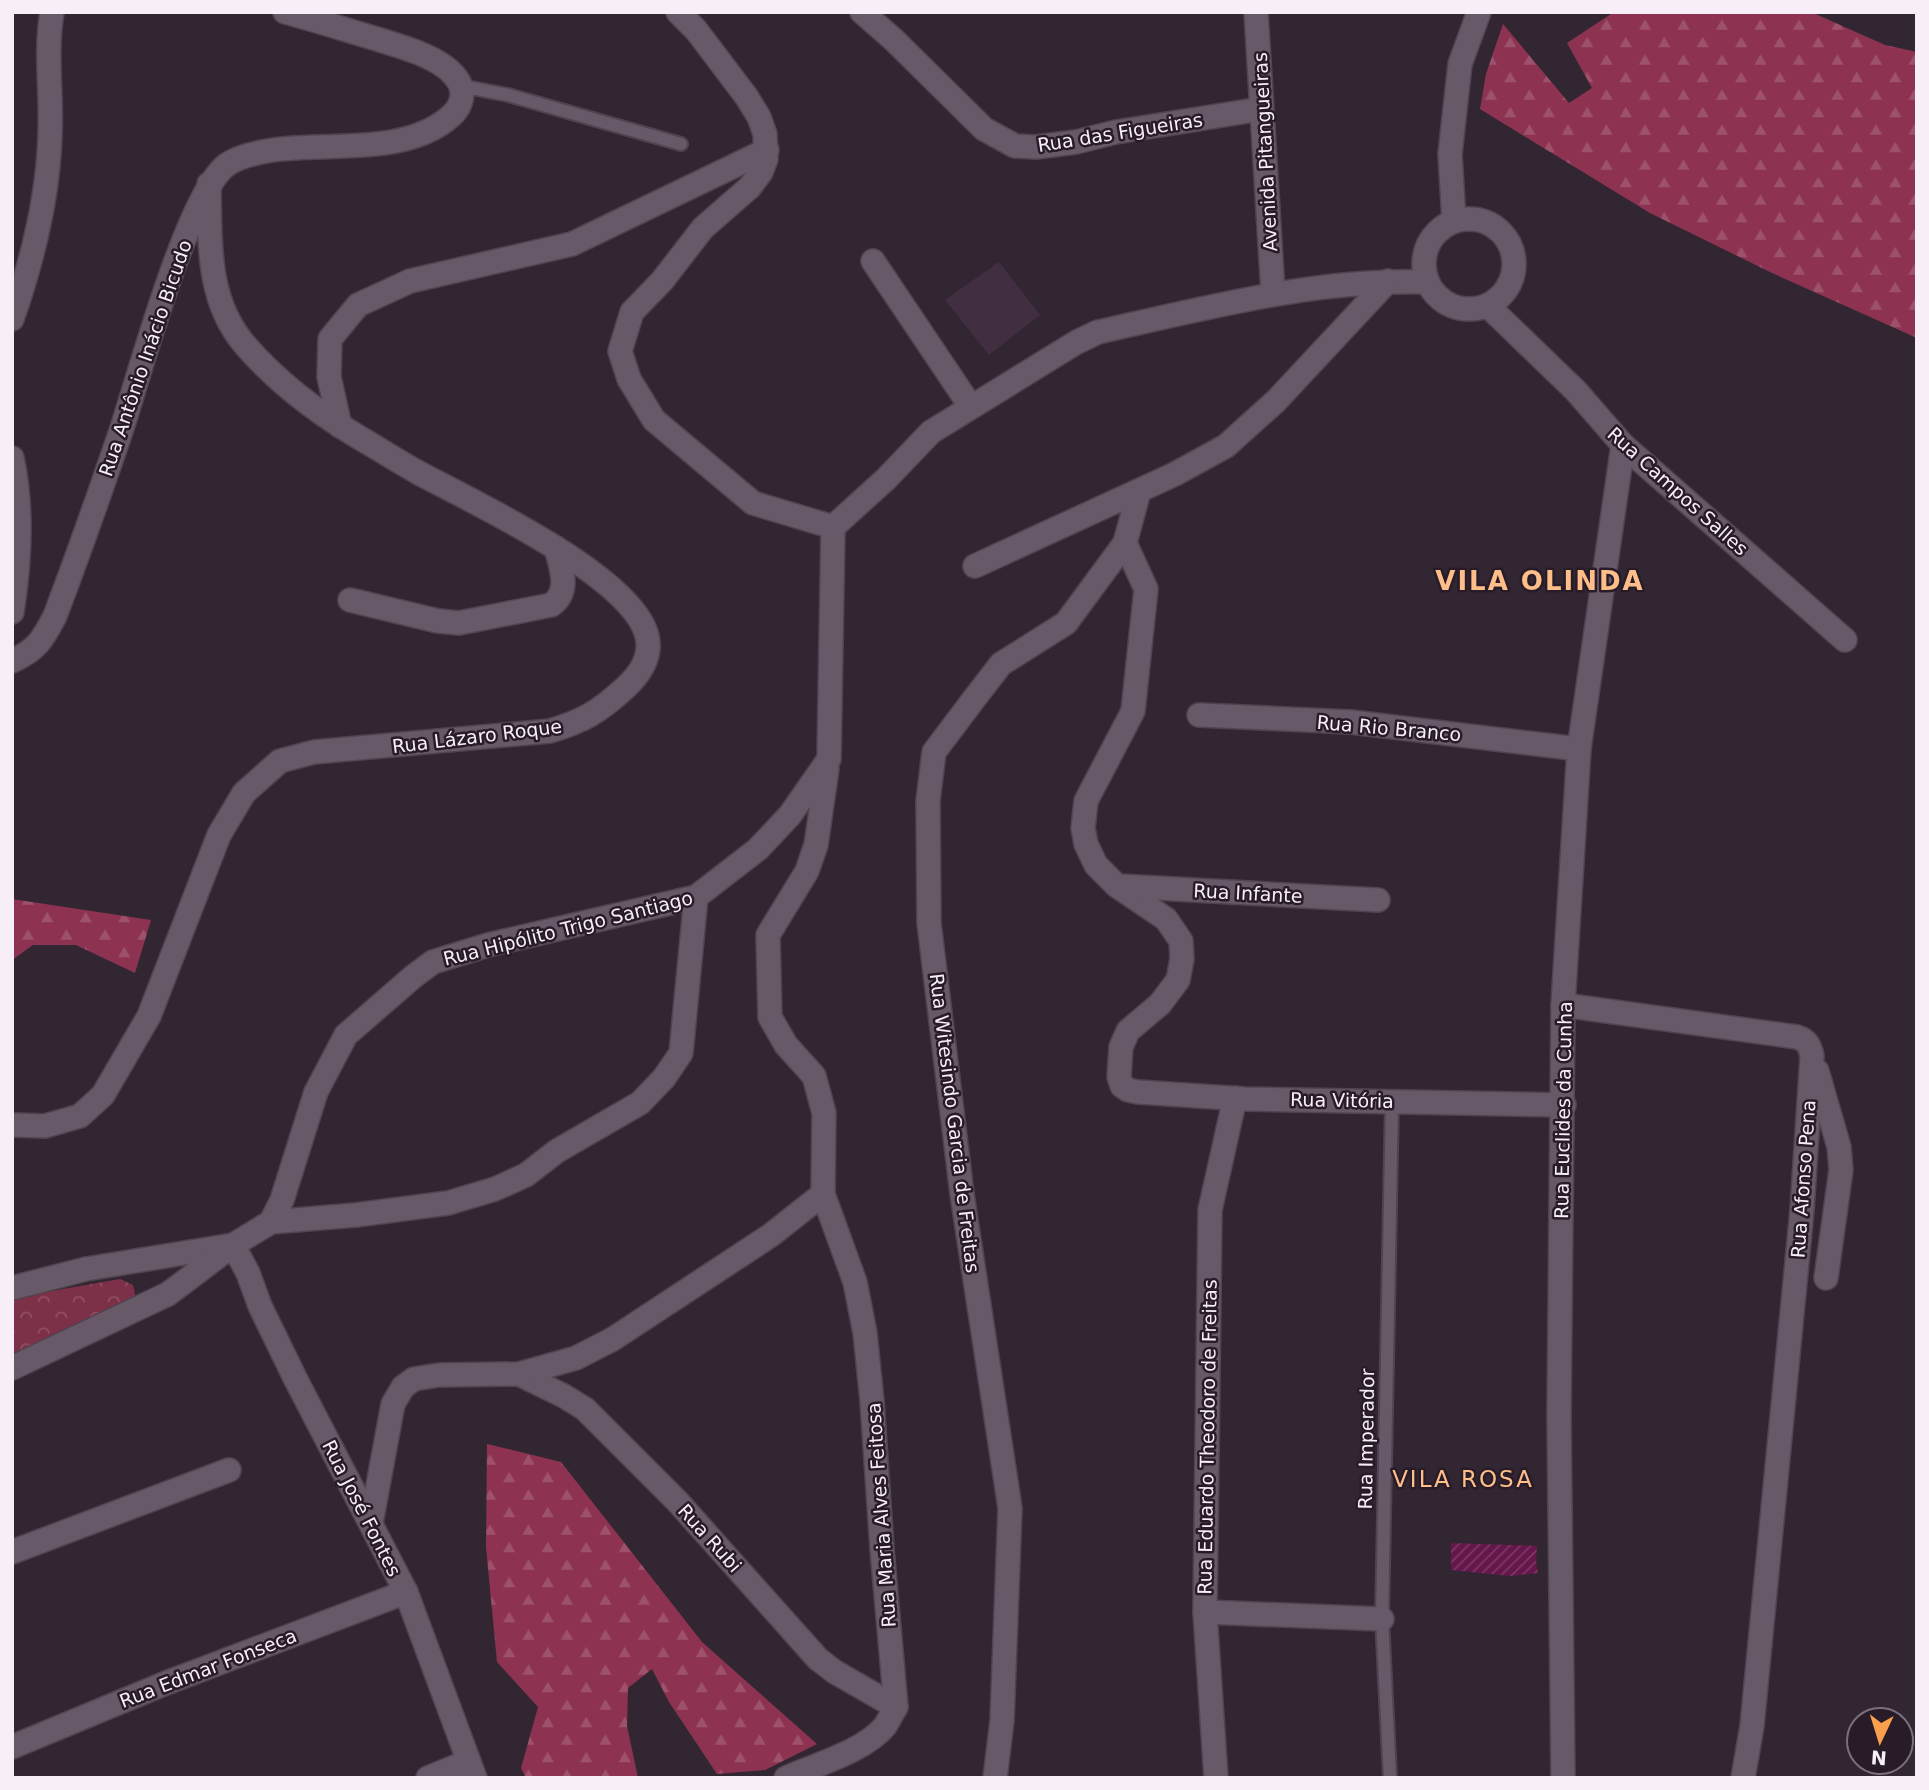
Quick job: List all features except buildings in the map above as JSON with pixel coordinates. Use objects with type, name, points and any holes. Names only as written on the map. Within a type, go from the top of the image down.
[{"type":"street","points":[[12,318],[37,240],[45,193],[50,134],[48,72],[52,12]]},
{"type":"street","points":[[285,12],[411,50],[445,67],[461,86]]},
{"type":"street","points":[[678,12],[696,30],[746,96],[759,117],[767,150],[761,173],[751,187],[703,229],[662,281],[632,312],[620,351],[629,379],[654,420],[753,503],[833,527]]},
{"type":"street","name":"Rua das Figueiras","points":[[862,12],[984,129],[1015,146],[1036,147],[1076,142],[1116,132],[1261,109]]},
{"type":"street","name":"Avenida Pitangueiras","points":[[1256,12],[1273,293]]},
{"type":"street","points":[[1454,221],[1450,155],[1458,77],[1479,12]]},
{"type":"street","name":"Rua Antônio Inácio Bicudo","points":[[12,661],[30,653],[43,639],[55,615],[117,443],[174,265],[209,184],[227,164],[273,150],[403,140],[426,133],[441,125],[457,110],[462,97],[461,86]]},
{"type":"street","points":[[340,426],[329,377],[330,339],[358,305],[410,281],[572,244],[767,150]]},
{"type":"street","name":"Rua Lázaro Roque","points":[[12,1125],[44,1126],[80,1116],[103,1095],[149,1016],[219,835],[244,793],[280,761],[314,752],[550,731],[573,724],[602,709],[638,676],[647,658],[648,637],[639,617],[618,593],[556,548],[340,426],[278,379],[244,343],[224,313],[213,281],[209,184]]},
{"type":"street","points":[[1454,221],[1485,221],[1498,229],[1508,241],[1514,255],[1514,271],[1510,285],[1488,306],[1473,310],[1459,309],[1434,294],[1426,282],[1424,252],[1441,228],[1454,221]]},
{"type":"street","points":[[873,261],[971,407]]},
{"type":"street","points":[[829,759],[833,527],[886,479],[931,432],[1077,342],[1098,332],[1273,293],[1388,281],[1426,282]]},
{"type":"street","points":[[975,566],[1175,474],[1226,446],[1276,401],[1388,281]]},
{"type":"street","name":"Rua Campos Salles","points":[[1488,306],[1576,391],[1623,445],[1846,640]]},
{"type":"street","name":"Rua Euclides da Cunha","points":[[1563,1778],[1559,1416],[1563,1005],[1579,749],[1623,445]]},
{"type":"street","points":[[12,458],[20,536],[12,612]]},
{"type":"street","points":[[1117,886],[1096,865],[1086,844],[1083,828],[1086,801],[1133,711],[1146,589],[1125,543],[1139,491]]},
{"type":"street","name":"Rua Witesindo Garcia de Freitas","points":[[995,1778],[1002,1721],[1010,1508],[962,1194],[929,923],[928,801],[934,752],[974,699],[1001,664],[1066,623],[1125,543]]},
{"type":"street","points":[[349,600],[438,621],[459,623],[551,605],[560,599],[563,592],[562,571],[556,548]]},
{"type":"street","name":"Rua Rio Branco","points":[[1199,715],[1351,722],[1579,749]]},
{"type":"street","name":"Rua Hipólito Trigo Santiago","points":[[271,1222],[282,1200],[316,1092],[346,1035],[414,976],[433,962],[488,945],[696,897],[758,849],[790,815],[829,759]]},
{"type":"street","name":"Rua Maria Alves Feitosa","points":[[829,759],[816,845],[807,872],[768,934],[770,1017],[786,1045],[814,1076],[824,1113],[824,1194],[855,1282],[872,1401],[881,1549],[896,1707]]},
{"type":"street","name":"Rua Infante","points":[[1117,886],[1378,900]]},
{"type":"street","name":"Rua Vitória","points":[[1117,886],[1166,919],[1181,941],[1182,959],[1178,980],[1160,1004],[1128,1031],[1121,1047],[1119,1077],[1122,1086],[1128,1090],[1235,1098],[1564,1105]]},
{"type":"street","points":[[12,1368],[168,1294],[233,1245],[271,1222],[356,1215],[447,1203],[495,1189],[526,1175],[557,1151],[640,1103],[664,1078],[681,1054],[696,897]]},
{"type":"street","points":[[1563,1005],[1804,1040],[1810,1047],[1839,1147],[1841,1170],[1826,1278]]},
{"type":"street","name":"Rua Afonso Pena","points":[[1743,1778],[1752,1727],[1802,1210],[1812,1056]]},
{"type":"street","name":"Rua Eduardo Theodoro de Freitas","points":[[1216,1778],[1205,1612],[1210,1210],[1235,1098]]},
{"type":"street","points":[[371,1523],[393,1404],[402,1387],[414,1379],[439,1375],[519,1374],[576,1358],[613,1339],[771,1235],[824,1194]]},
{"type":"street","points":[[12,1287],[86,1269],[233,1245]]},
{"type":"street","name":"Rua José Fontes","points":[[233,1245],[295,1378],[405,1592],[471,1770]]},
{"type":"street","name":"Rua Rubi","points":[[519,1374],[585,1409],[677,1501],[818,1659],[835,1672],[896,1707]]},
{"type":"street","points":[[12,1552],[229,1470]]},
{"type":"street","name":"Rua Edmar Fonseca","points":[[12,1747],[166,1684],[405,1592]]},
{"type":"street","points":[[1205,1612],[1382,1619]]},
{"type":"street","points":[[786,1778],[869,1740],[884,1727],[896,1707]]},
{"type":"street","points":[[428,1778],[471,1770]]},
{"type":"lane","points":[[461,86],[508,95],[681,144]]},
{"type":"lane","name":"Rua Imperador","points":[[1390,1778],[1382,1619],[1392,1100]]},
{"type":"shaded area","points":[[999,262],[1040,315],[989,355],[945,300]]},
{"type":"green space","points":[[1614,12],[1811,12],[1885,45],[1917,52],[1917,338],[1772,273],[1650,213],[1480,109],[1486,74],[1503,24],[1569,103],[1592,88],[1567,43]]},
{"type":"green space","points":[[12,899],[151,920],[135,973],[76,945],[33,945],[12,960]]},
{"type":"green space","points":[[120,1279],[133,1285],[136,1300],[12,1355],[12,1298]]},
{"type":"green space","points":[[487,1444],[561,1462],[702,1642],[817,1744],[765,1770],[717,1774],[669,1702],[652,1669],[628,1688],[627,1726],[638,1778],[526,1778],[521,1768],[538,1707],[497,1662],[486,1547]]},
{"type":"district","name":"VILA OLINDA","points":[[1540,581]]},
{"type":"district","name":"VILA ROSA","points":[[1463,1479]]}]
